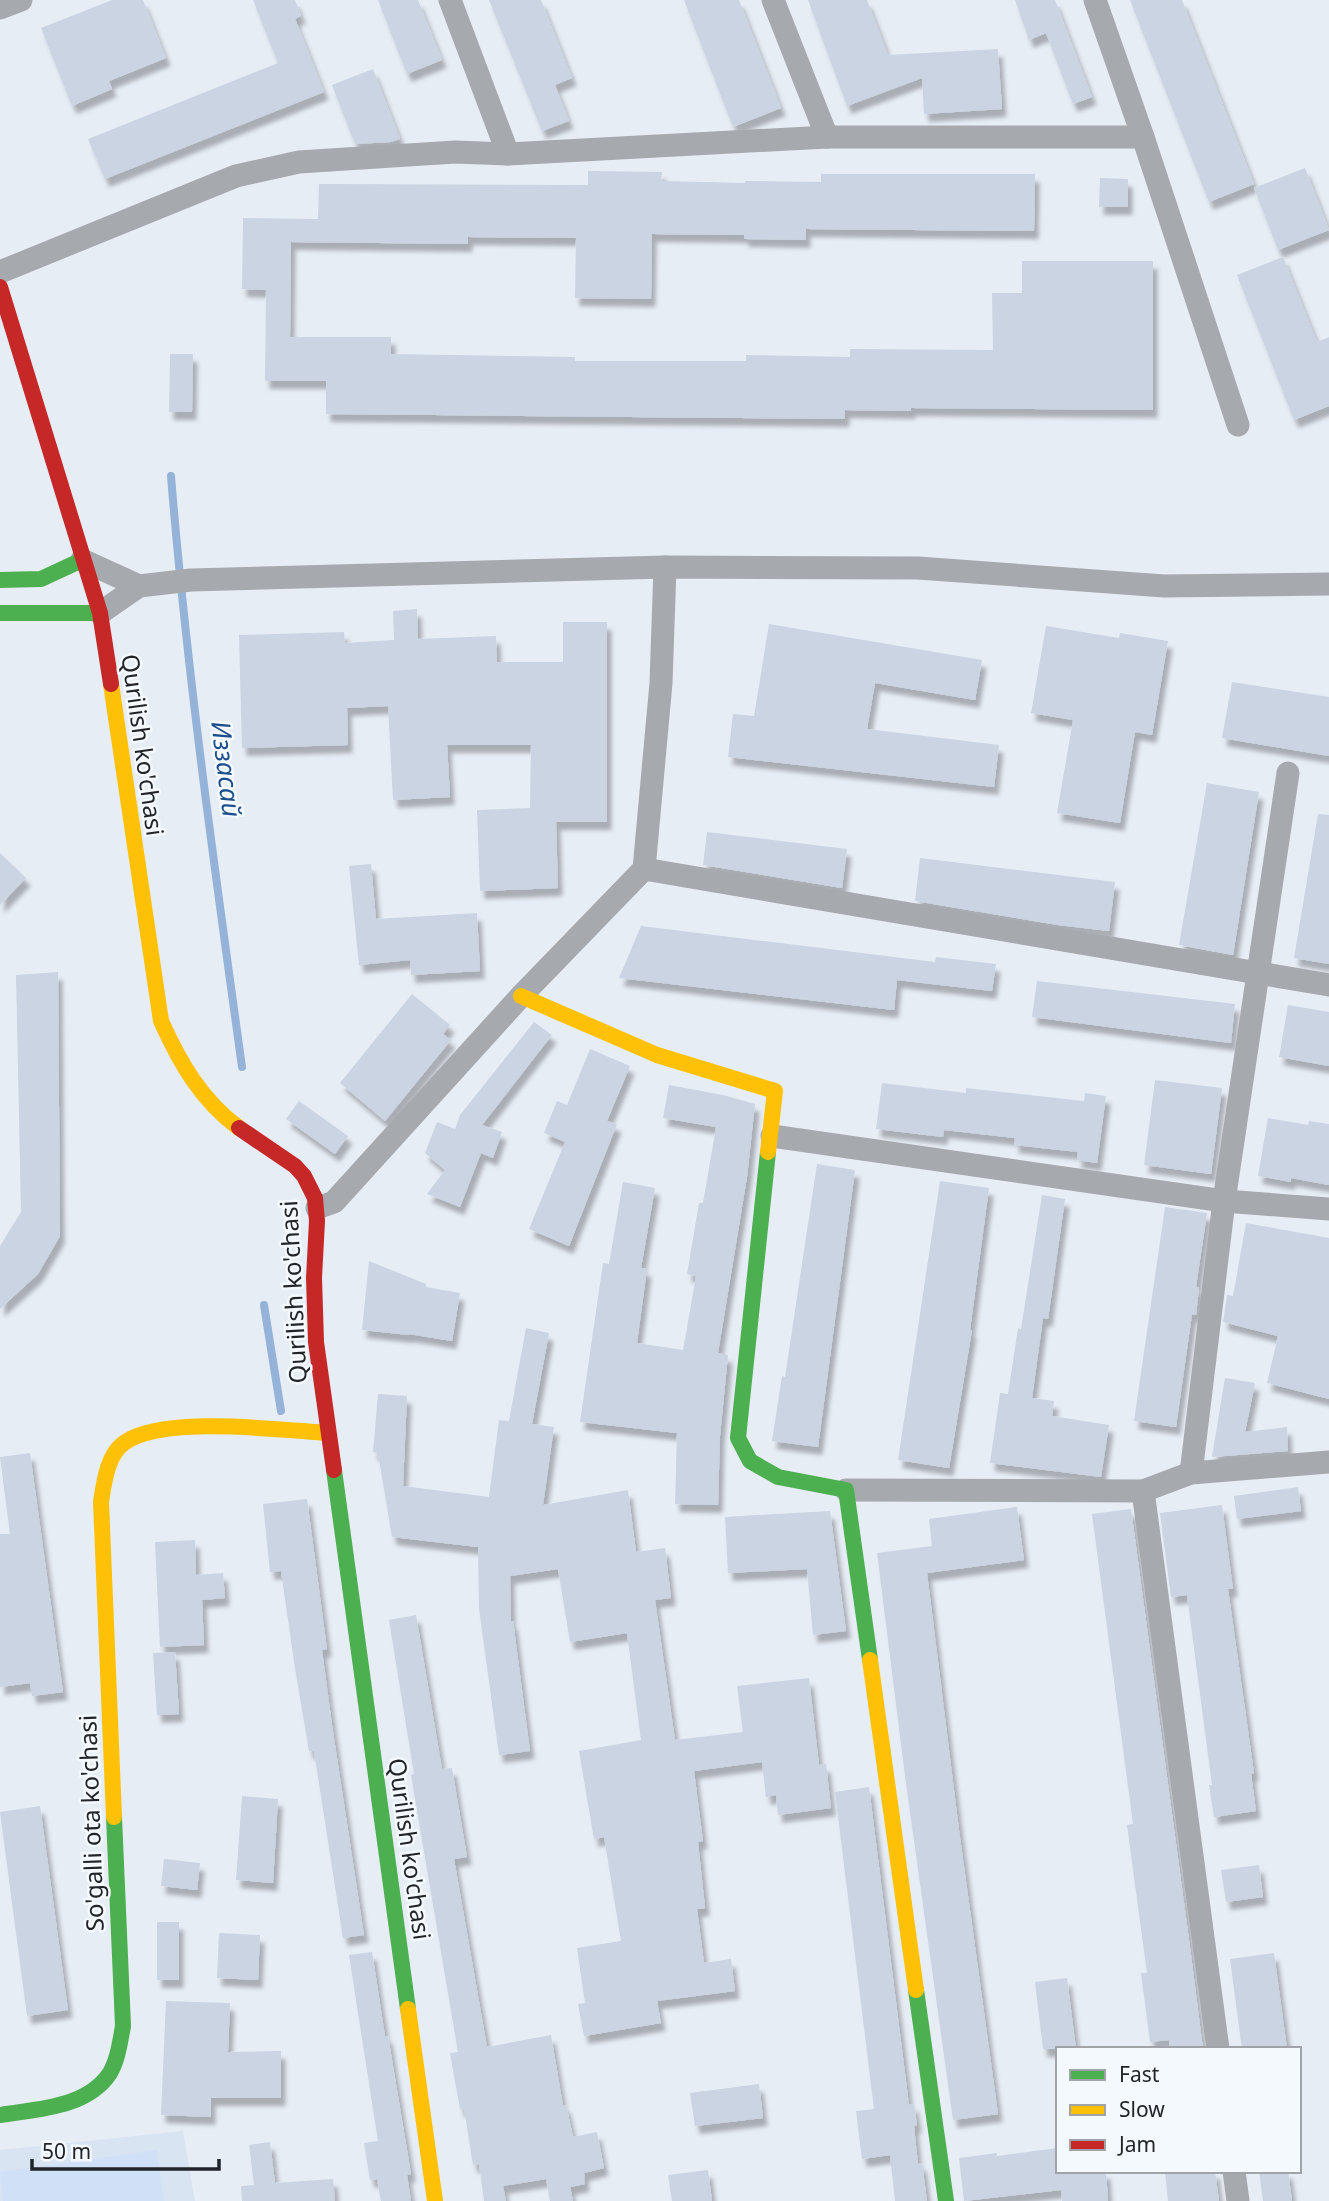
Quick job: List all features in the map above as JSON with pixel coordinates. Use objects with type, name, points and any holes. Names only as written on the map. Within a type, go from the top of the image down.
[{"type":"street","points":[[0,8],[21,0]]},
{"type":"street","points":[[450,0],[508,154]]},
{"type":"street","points":[[773,0],[827,138]]},
{"type":"street","points":[[1095,0],[1238,425]]},
{"type":"street","points":[[0,272],[236,176],[299,162],[455,152],[508,154],[827,138],[1143,137]]},
{"type":"street","name":"Qurilish ko'chasi","points":[[0,287],[100,613],[161,1021],[182,1068],[195,1087],[229,1121],[282,1154],[299,1169],[312,1189],[317,1208],[316,1342],[435,2201]]},
{"type":"street","points":[[0,580],[41,579],[82,560],[150,584]]},
{"type":"street","points":[[317,1208],[334,1202],[521,996],[644,869],[662,683],[665,567]]},
{"type":"street","points":[[0,613],[100,613],[150,584],[191,580],[665,567],[918,569],[1164,586],[1329,584]]},
{"type":"street","points":[[1191,1473],[1224,1201],[1288,773]]},
{"type":"street","points":[[644,869],[1329,985]]},
{"type":"street","points":[[521,996],[657,1055],[775,1091],[738,1438],[750,1461],[778,1477],[846,1490],[1143,1492],[1191,1473],[1329,1462]]},
{"type":"street","points":[[772,1136],[1224,1201],[1329,1209]]},
{"type":"street","name":"So'galli ota ko'chasi","points":[[0,2115],[70,2102],[95,2091],[107,2081],[116,2066],[121,2048],[123,2026],[101,1502],[106,1475],[118,1450],[134,1436],[144,1433],[201,1427],[328,1433]]},
{"type":"street","points":[[846,1490],[946,2201]]},
{"type":"street","points":[[1143,1492],[1218,2047]]},
{"type":"street","points":[[1234,2173],[1238,2201]]},
{"type":"shaded area","points":[[183,2131],[195,2201],[0,2201],[0,2150]]},
{"type":"shaded area","points":[[157,2150],[164,2201],[3,2201],[0,2172]]},
{"type":"building","points":[[112,0],[143,0],[166,58],[109,81],[112,89],[72,106],[41,28]]},
{"type":"building","points":[[253,0],[295,0],[301,16],[295,19],[324,92],[105,179],[88,139],[278,63]]},
{"type":"building","points":[[378,0],[418,0],[442,60],[407,74]]},
{"type":"building","points":[[489,0],[541,0],[572,78],[555,85],[569,121],[542,131]]},
{"type":"building","points":[[684,0],[739,0],[781,108],[733,127]]},
{"type":"building","points":[[808,0],[867,0],[888,55],[998,49],[1002,109],[924,114],[922,78],[847,106]]},
{"type":"building","points":[[1015,0],[1055,0],[1092,97],[1073,104],[1046,33],[1029,40]]},
{"type":"building","points":[[1130,0],[1182,0],[1254,184],[1209,202]]},
{"type":"building","points":[[373,69],[400,139],[355,144],[332,85]]},
{"type":"building","points":[[1305,168],[1329,230],[1278,250],[1254,188]]},
{"type":"building","points":[[588,171],[662,172],[661,181],[745,183],[821,182],[821,174],[1035,174],[1034,231],[806,229],[806,240],[744,239],[744,235],[652,234],[651,299],[575,298],[576,238],[468,237],[468,244],[291,242],[290,337],[391,337],[391,354],[575,357],[575,361],[746,361],[746,355],[850,357],[850,349],[993,350],[992,293],[1022,293],[1022,261],[1153,261],[1153,410],[911,408],[911,411],[845,410],[845,419],[326,414],[326,381],[265,381],[266,290],[242,289],[243,218],[318,219],[319,184],[588,185]]},
{"type":"building","points":[[1100,178],[1128,179],[1128,207],[1099,207]]},
{"type":"building","points":[[1283,257],[1317,342],[1329,337],[1329,406],[1294,420],[1237,275]]},
{"type":"building","points":[[170,354],[193,354],[192,412],[169,412]]},
{"type":"building","points":[[417,609],[418,639],[496,636],[497,662],[563,662],[563,622],[607,622],[607,822],[556,822],[558,888],[480,891],[477,810],[530,808],[531,745],[447,745],[450,797],[393,800],[388,706],[347,708],[348,745],[242,748],[239,635],[344,632],[345,643],[394,640],[393,611]]},
{"type":"building","points":[[769,624],[982,660],[975,700],[875,683],[867,729],[999,745],[994,787],[728,757],[733,714],[754,716]]},
{"type":"building","points":[[1046,626],[1119,638],[1120,633],[1168,641],[1152,735],[1135,732],[1120,823],[1057,813],[1073,720],[1031,713]]},
{"type":"building","points":[[1232,682],[1329,697],[1329,756],[1222,738]]},
{"type":"building","points":[[1207,783],[1259,792],[1233,955],[1179,945]]},
{"type":"building","points":[[1318,814],[1329,815],[1329,964],[1294,958]]},
{"type":"building","points":[[707,832],[847,849],[842,888],[703,865]]},
{"type":"building","points":[[0,853],[26,878],[0,905]]},
{"type":"building","points":[[920,858],[1115,882],[1109,931],[915,901]]},
{"type":"building","points":[[371,864],[376,919],[477,913],[480,971],[411,975],[410,960],[359,965],[349,866]]},
{"type":"building","points":[[641,926],[935,962],[936,957],[996,964],[992,991],[897,980],[894,1010],[619,978]]},
{"type":"building","points":[[58,972],[60,1236],[38,1274],[0,1309],[0,1246],[21,1212],[16,975]]},
{"type":"building","points":[[1037,981],[1235,1004],[1231,1043],[1032,1017]]},
{"type":"building","points":[[412,994],[450,1025],[443,1034],[451,1040],[385,1121],[340,1083]]},
{"type":"building","points":[[1288,1005],[1329,1012],[1329,1066],[1279,1057]]},
{"type":"building","points":[[534,1022],[552,1035],[482,1125],[502,1132],[493,1158],[481,1153],[460,1207],[427,1194],[445,1170],[425,1153],[437,1122],[455,1129],[460,1115]]},
{"type":"building","points":[[590,1049],[630,1066],[607,1121],[617,1124],[569,1246],[529,1229],[565,1142],[544,1133],[557,1101],[567,1105]]},
{"type":"building","points":[[1155,1080],[1222,1088],[1211,1174],[1144,1165]]},
{"type":"building","points":[[882,1083],[966,1093],[966,1088],[1084,1101],[1085,1093],[1106,1096],[1097,1163],[1077,1160],[1078,1152],[1014,1145],[1015,1138],[944,1130],[943,1137],[876,1129]]},
{"type":"building","points":[[669,1085],[755,1104],[747,1177],[718,1353],[728,1355],[720,1436],[718,1505],[675,1504],[677,1433],[580,1422],[603,1263],[609,1264],[623,1182],[655,1188],[641,1268],[647,1269],[637,1343],[683,1350],[696,1276],[687,1274],[716,1127],[663,1118]]},
{"type":"building","points":[[299,1101],[348,1136],[335,1154],[286,1119]]},
{"type":"building","points":[[1268,1118],[1308,1125],[1309,1121],[1329,1124],[1329,1185],[1291,1178],[1291,1182],[1258,1176]]},
{"type":"building","points":[[817,1164],[855,1170],[818,1447],[772,1441],[782,1376],[785,1377]]},
{"type":"building","points":[[940,1181],[989,1188],[972,1330],[949,1468],[898,1460]]},
{"type":"building","points":[[1042,1195],[1065,1199],[1048,1319],[1043,1318],[1032,1398],[1054,1401],[1052,1416],[1109,1425],[1101,1477],[990,1463],[1000,1393],[1008,1394],[1018,1328],[1021,1329]]},
{"type":"building","points":[[1165,1207],[1207,1213],[1196,1287],[1199,1288],[1196,1315],[1192,1314],[1176,1427],[1134,1421]]},
{"type":"building","points":[[1246,1223],[1329,1238],[1329,1399],[1267,1383],[1278,1336],[1223,1322],[1227,1295],[1233,1296]]},
{"type":"building","points":[[369,1261],[426,1284],[426,1287],[460,1293],[452,1341],[362,1330]]},
{"type":"building","points":[[526,1328],[549,1333],[532,1424],[554,1427],[543,1505],[628,1490],[636,1552],[665,1548],[671,1598],[655,1600],[675,1740],[743,1732],[737,1686],[809,1678],[819,1765],[826,1764],[831,1808],[778,1815],[776,1795],[766,1797],[762,1762],[694,1771],[703,1841],[698,1842],[705,1908],[697,1909],[704,1963],[731,1959],[735,1991],[657,2001],[661,2023],[584,2036],[578,2004],[585,2003],[577,1948],[621,1941],[604,1837],[594,1839],[579,1751],[641,1740],[627,1633],[570,1642],[558,1569],[510,1576],[511,1622],[513,1621],[530,1751],[499,1755],[479,1608],[478,1547],[392,1537],[378,1453],[373,1452],[378,1394],[407,1396],[403,1486],[489,1497],[499,1420],[509,1421]]},
{"type":"building","points":[[1225,1378],[1255,1383],[1245,1432],[1287,1427],[1288,1451],[1212,1457]]},
{"type":"building","points":[[30,1453],[63,1692],[32,1696],[30,1683],[0,1687],[0,1534],[10,1534],[0,1457]]},
{"type":"building","points":[[1298,1487],[1301,1511],[1237,1519],[1234,1496]]},
{"type":"building","points":[[307,1499],[327,1649],[322,1650],[364,1935],[343,1938],[314,1751],[309,1751],[281,1571],[270,1572],[263,1504]]},
{"type":"building","points":[[1222,1505],[1233,1589],[1228,1589],[1254,1773],[1251,1774],[1256,1811],[1214,1817],[1187,1595],[1171,1597],[1160,1513]]},
{"type":"building","points":[[1017,1507],[1024,1560],[927,1573],[998,2114],[953,2120],[877,1553],[932,1546],[929,1519]]},
{"type":"building","points":[[1131,1509],[1203,2047],[1169,2047],[1169,2040],[1150,2042],[1141,1973],[1147,1973],[1127,1825],[1133,1824],[1092,1514]]},
{"type":"building","points":[[830,1511],[846,1631],[813,1635],[807,1569],[728,1573],[725,1517]]},
{"type":"building","points":[[195,1540],[196,1575],[223,1573],[225,1598],[202,1600],[204,1645],[160,1647],[155,1542]]},
{"type":"building","points":[[416,1615],[442,1769],[452,1768],[467,1857],[454,1859],[487,2047],[551,2035],[563,2106],[566,2105],[573,2137],[597,2132],[604,2168],[584,2173],[585,2184],[570,2187],[573,2201],[550,2201],[546,2179],[503,2186],[506,2201],[484,2201],[479,2164],[473,2165],[464,2108],[460,2109],[450,2053],[458,2052],[411,1775],[414,1774],[389,1620]]},
{"type":"building","points":[[175,1652],[179,1714],[157,1715],[153,1653]]},
{"type":"building","points":[[869,1787],[909,2105],[914,2104],[918,2164],[922,2163],[927,2201],[895,2201],[890,2155],[862,2159],[856,2111],[874,2109],[835,1792]]},
{"type":"building","points":[[242,1796],[278,1799],[273,1883],[236,1880]]},
{"type":"building","points":[[40,1806],[68,2010],[27,2016],[0,1812]]},
{"type":"building","points":[[164,1859],[200,1863],[197,1890],[161,1886]]},
{"type":"building","points":[[1259,1865],[1263,1897],[1226,1902],[1221,1870]]},
{"type":"building","points":[[157,1922],[179,1922],[179,1980],[157,1980]]},
{"type":"building","points":[[219,1933],[260,1935],[258,1980],[217,1978]]},
{"type":"building","points":[[372,1952],[411,2174],[407,2175],[411,2201],[381,2201],[377,2179],[370,2180],[364,2143],[378,2141],[349,1955]]},
{"type":"building","points":[[1274,1953],[1287,2047],[1242,2047],[1230,1959]]},
{"type":"building","points":[[1067,1978],[1076,2047],[1043,2049],[1035,1982]]},
{"type":"building","points":[[166,2001],[230,2003],[228,2052],[281,2051],[281,2098],[211,2098],[211,2117],[161,2115]]},
{"type":"building","points":[[759,2084],[763,2118],[695,2126],[690,2093]]},
{"type":"building","points":[[270,2142],[275,2183],[333,2179],[335,2201],[242,2201],[241,2186],[254,2185],[249,2145]]},
{"type":"building","points":[[1056,2148],[1056,2173],[1106,2173],[1108,2201],[1062,2201],[1061,2190],[964,2201],[959,2158],[997,2153],[997,2156]]},
{"type":"building","points":[[708,2170],[712,2201],[672,2201],[668,2175]]},
{"type":"building","points":[[1165,2173],[1215,2173],[1219,2201],[1168,2201]]},
{"type":"building","points":[[1259,2173],[1288,2173],[1292,2201],[1263,2201]]},
{"type":"waterway","name":"Иззасай","points":[[171,476],[193,698],[242,1067]]},
{"type":"waterway","name":"Иззасай","points":[[264,1305],[281,1411]]},
{"type":"traffic: fast","points":[[0,580],[41,579],[82,560]]},
{"type":"traffic: fast","points":[[0,613],[100,613]]},
{"type":"traffic: fast","points":[[768,1152],[738,1438],[750,1461],[778,1477],[846,1490],[870,1660]]},
{"type":"traffic: fast","points":[[334,1470],[408,2009]]},
{"type":"traffic: fast","points":[[0,2115],[75,2100],[100,2085],[115,2062],[123,2026],[114,1817]]},
{"type":"traffic: fast","points":[[916,1990],[946,2201]]},
{"type":"traffic: slow","points":[[111,684],[161,1021],[193,1080],[213,1105],[239,1128]]},
{"type":"traffic: slow","points":[[521,996],[657,1055],[775,1091],[768,1152]]},
{"type":"traffic: slow","points":[[114,1817],[101,1502],[107,1470],[114,1455],[124,1443],[142,1434],[166,1429],[223,1426],[328,1433]]},
{"type":"traffic: slow","points":[[870,1660],[916,1990]]},
{"type":"traffic: slow","points":[[408,2009],[435,2201]]},
{"type":"traffic: jam","points":[[0,287],[100,613],[111,684]]},
{"type":"traffic: jam","points":[[239,1128],[295,1166],[304,1176],[315,1198],[316,1342],[334,1470]]}]
